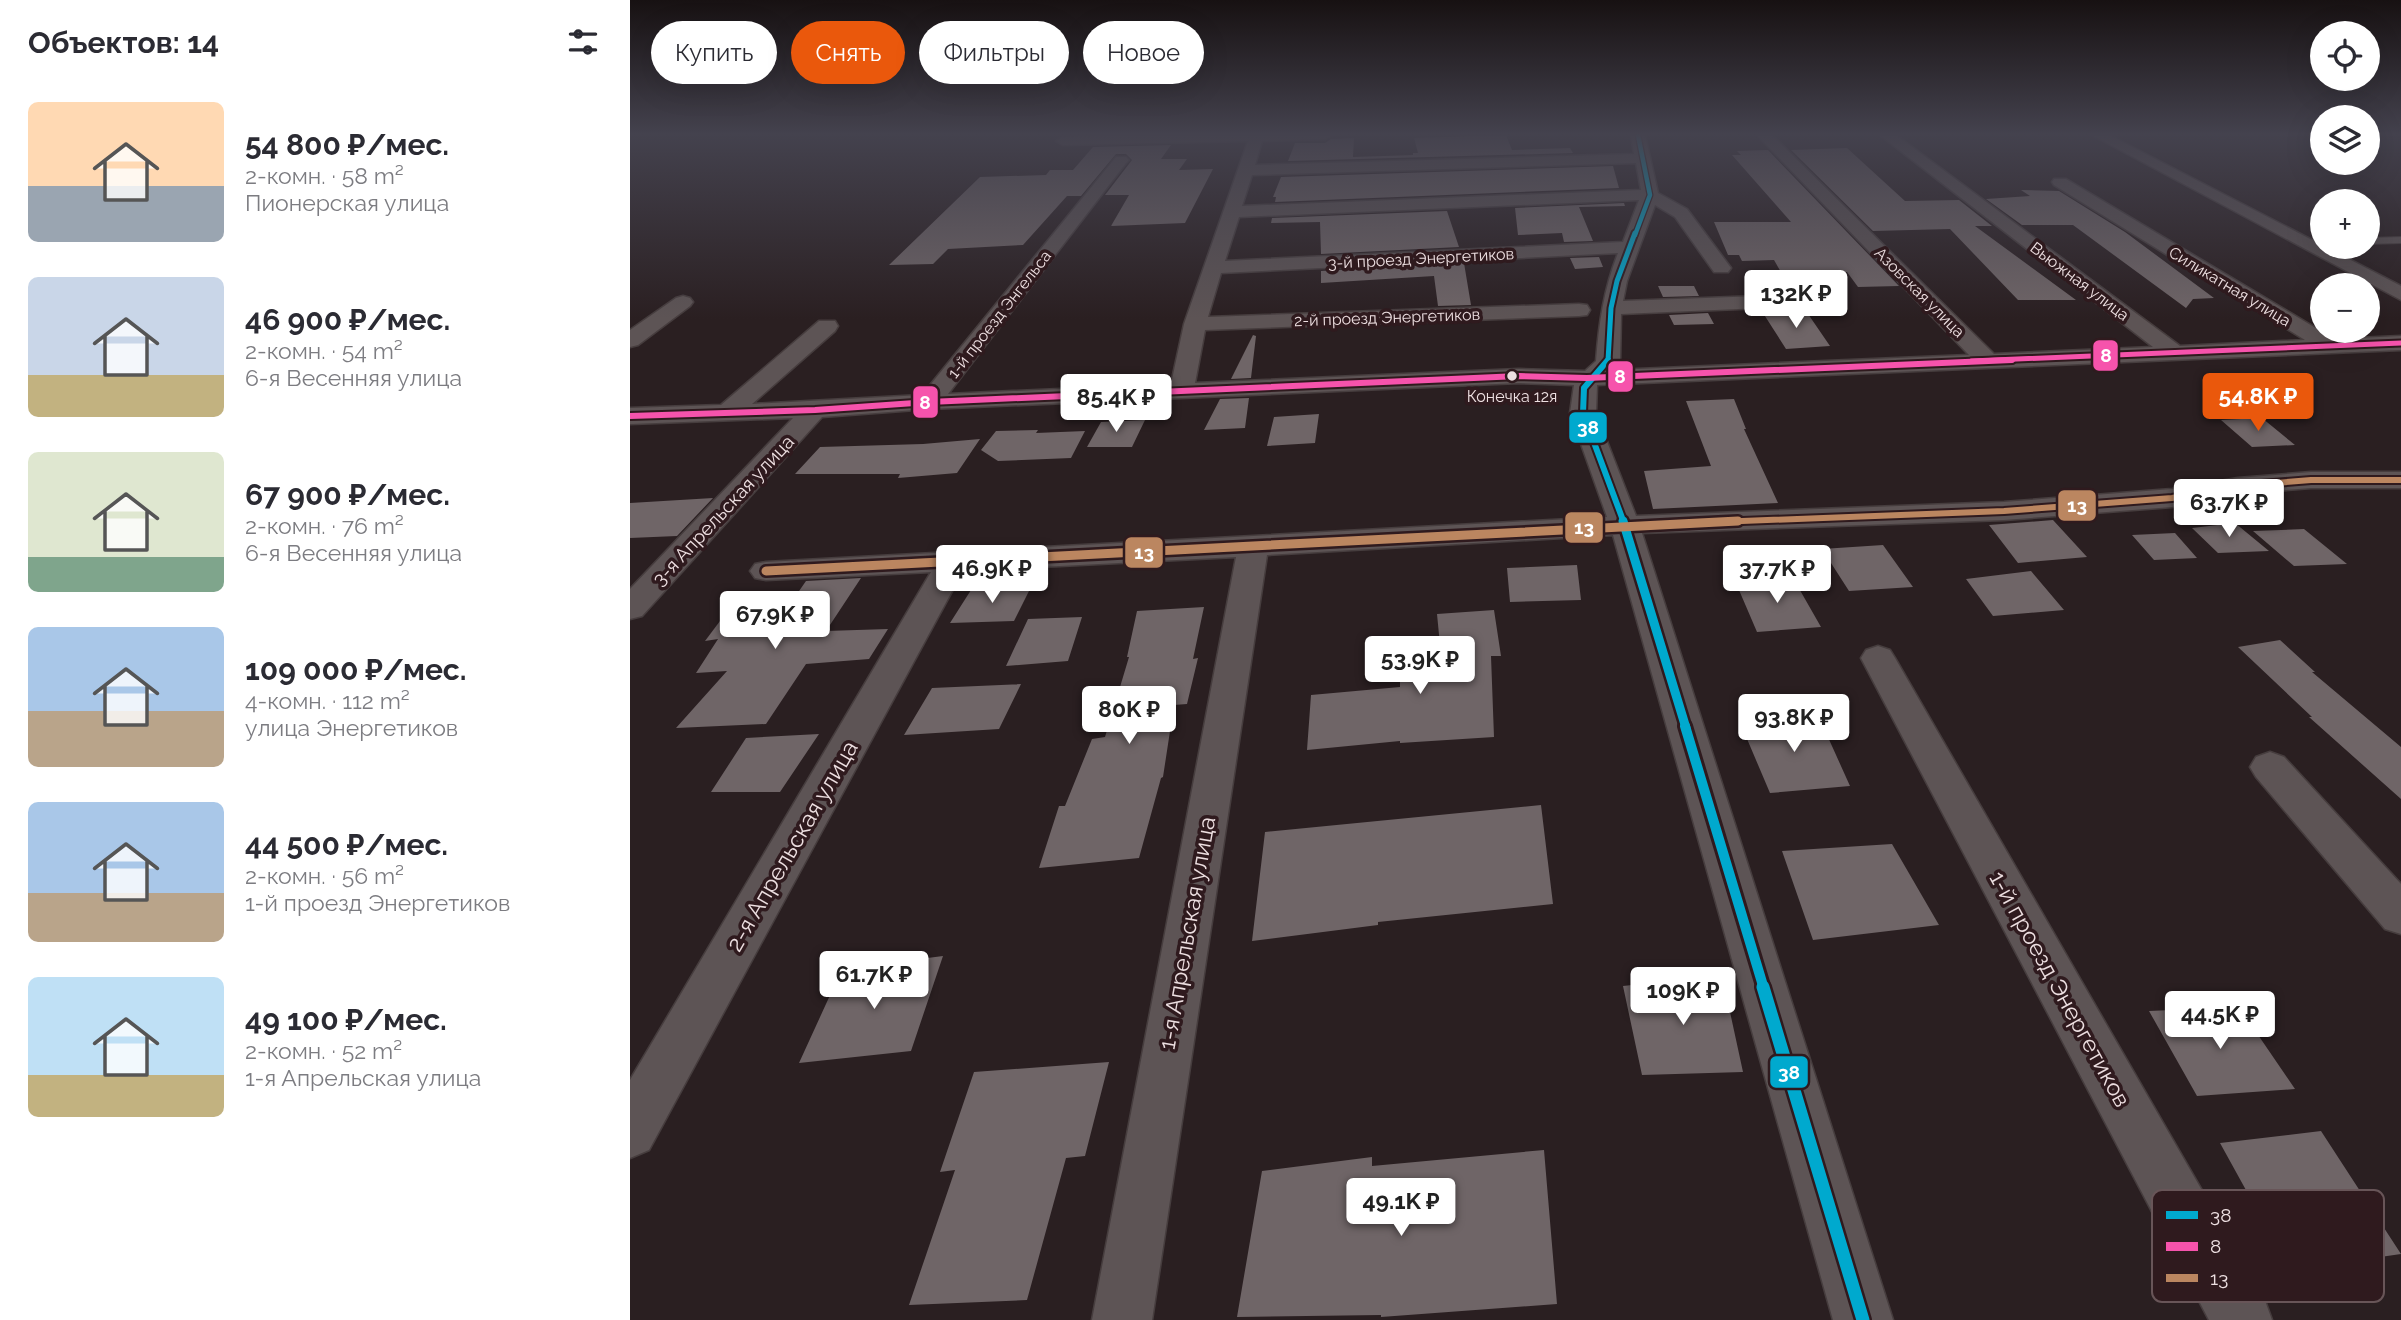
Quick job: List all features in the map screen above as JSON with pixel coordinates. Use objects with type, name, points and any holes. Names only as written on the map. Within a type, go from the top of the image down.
[{"type":"street","name":"1-й проезд Энгельса","points":[[929,402],[1092,197]]},
{"type":"street","points":[[1181,392],[1195,324],[1238,197]]},
{"type":"street","points":[[1232,212],[1611,197]]},
{"type":"street","points":[[1649,197],[1617,281],[1595,309],[1608,363],[1587,378],[1582,397],[1583,413],[1625,525],[1863,1320]]},
{"type":"street","points":[[1653,197],[1681,213],[1721,268]]},
{"type":"street","name":"Азовская улица","points":[[1826,197],[1987,360]]},
{"type":"street","name":"Вьюжная улица","points":[[1968,197],[2174,352]]},
{"type":"street","name":"Силикатная улица","points":[[2086,197],[2330,346]]},
{"type":"street","points":[[2216,197],[2401,294]]},
{"type":"street","name":"3-й проезд Энергетиков","points":[[1212,268],[1630,247]]},
{"type":"street","name":"2-й проезд Энергетиков","points":[[1195,324],[1787,301]]},
{"type":"street","points":[[630,340],[683,302]]},
{"type":"street","points":[[730,411],[827,326]]},
{"type":"street","points":[[630,416],[815,410],[929,402],[1519,376],[1587,378],[2401,342]]},
{"type":"street","name":"3-я Апрельская улица","points":[[636,596],[815,410]]},
{"type":"street","points":[[766,571],[1625,525],[2004,512],[2172,498],[2217,489],[2311,480],[2401,480]]},
{"type":"street","name":"1-я Апрельская улица","points":[[1122,1320],[1253,547]]},
{"type":"street","name":"2-я Апрельская улица","points":[[630,1131],[953,561]]},
{"type":"street","name":"1-й проезд Энергетиков","points":[[1878,658],[2171,1190]]},
{"type":"street","points":[[2270,767],[2401,915]]},
{"type":"street","name":"1-й проезд Энергетиков","points":[[2232,1302],[2242,1320]]},
{"type":"lane","points":[[2380,240],[2401,240]]},
{"type":"lane","points":[[2302,242],[2310,242]]},
{"type":"building","points":[[960,197],[1066,197],[1023,245],[948,249],[933,264],[889,265]]},
{"type":"building","points":[[1128,197],[1199,197],[1185,223],[1111,226]]},
{"type":"building","points":[[1273,197],[1408,197],[1275,202],[1276,197]]},
{"type":"building","points":[[1769,197],[1813,197],[1899,286],[1858,287],[1847,272],[1782,274],[1774,260],[1742,261],[1739,255],[1728,255],[1714,222],[1791,222]]},
{"type":"building","points":[[1838,197],[1900,197],[1905,201],[1959,200],[1992,226],[1975,226],[2076,300],[2018,300],[1950,229],[1873,231]]},
{"type":"building","points":[[2068,197],[2125,232],[2214,298],[2193,299],[2186,308],[2073,225],[2022,225],[1986,199]]},
{"type":"building","points":[[1624,203],[1625,206],[1579,207],[1593,241],[1564,242],[1562,233],[1518,235],[1515,208]]},
{"type":"building","points":[[1447,211],[1459,247],[1321,254],[1320,222],[1271,223],[1272,218]]},
{"type":"building","points":[[1599,257],[1603,267],[1575,269],[1570,258]]},
{"type":"building","points":[[1464,263],[1471,305],[1438,306],[1434,276],[1321,283],[1321,271]]},
{"type":"building","points":[[1658,286],[1694,286],[1699,296],[1663,297]]},
{"type":"building","points":[[1806,311],[1830,346],[1786,349],[1763,313]]},
{"type":"building","points":[[1708,313],[1714,324],[1674,325],[1669,315]]},
{"type":"building","points":[[1253,335],[1256,336],[1251,378],[1231,379]]},
{"type":"building","points":[[1249,398],[1245,428],[1204,430],[1220,399]]},
{"type":"building","points":[[1734,399],[1744,429],[1778,503],[1653,509],[1644,471],[1711,466],[1686,401]]},
{"type":"building","points":[[1319,414],[1315,443],[1267,446],[1274,417]]},
{"type":"building","points":[[2262,418],[2295,445],[2252,447],[2221,420]]},
{"type":"building","points":[[1145,420],[1132,447],[1087,447],[1101,422]]},
{"type":"building","points":[[1038,430],[1036,433],[1085,431],[1071,458],[998,461],[981,450],[996,431]]},
{"type":"building","points":[[980,439],[957,473],[898,478],[900,474],[795,474],[820,447],[923,444]]},
{"type":"building","points":[[713,498],[677,536],[630,538],[630,503]]},
{"type":"building","points":[[2053,520],[2087,557],[2018,563],[1989,525]]},
{"type":"building","points":[[2235,523],[2269,551],[2218,553],[2192,528]]},
{"type":"building","points":[[2304,529],[2347,564],[2294,566],[2253,531]]},
{"type":"building","points":[[2175,533],[2197,558],[2154,560],[2132,535]]},
{"type":"building","points":[[1883,545],[1913,587],[1849,591],[1822,549]]},
{"type":"building","points":[[1577,565],[1581,600],[1510,602],[1507,568]]},
{"type":"building","points":[[2031,571],[2064,610],[1993,616],[1966,579]]},
{"type":"building","points":[[861,578],[826,631],[888,629],[869,659],[806,664],[766,724],[676,728],[727,671],[696,673],[718,639],[705,641],[738,597],[797,594],[806,581]]},
{"type":"building","points":[[1793,578],[1821,627],[1757,632],[1736,583]]},
{"type":"building","points":[[1031,587],[1014,621],[950,623],[971,590]]},
{"type":"building","points":[[1204,607],[1193,659],[1198,658],[1187,704],[1174,705],[1163,777],[1139,858],[1039,868],[1059,806],[1065,806],[1092,739],[1105,737],[1129,657],[1137,611]]},
{"type":"building","points":[[1494,610],[1501,656],[1491,656],[1494,737],[1400,741],[1307,750],[1311,695],[1400,687],[1400,678],[1443,676],[1437,614]]},
{"type":"building","points":[[1082,617],[1068,661],[1006,666],[1028,619]]},
{"type":"building","points":[[2280,640],[2315,672],[2312,672],[2401,747],[2401,799],[2309,717],[2312,717],[2238,647]]},
{"type":"building","points":[[1021,684],[999,729],[904,735],[932,688]]},
{"type":"building","points":[[1818,715],[1850,786],[1770,793],[1739,720]]},
{"type":"building","points":[[819,734],[780,792],[711,792],[746,738]]},
{"type":"building","points":[[1541,805],[1553,904],[1378,922],[1378,925],[1252,941],[1265,832]]},
{"type":"building","points":[[1892,844],[1939,925],[1813,940],[1782,851]]},
{"type":"building","points":[[943,956],[911,1051],[799,1063],[842,969]]},
{"type":"building","points":[[1722,975],[1743,1072],[1642,1075],[1623,986]]},
{"type":"building","points":[[2239,1007],[2295,1089],[2197,1096],[2149,1011]]},
{"type":"building","points":[[1109,1062],[1085,1156],[1066,1158],[1027,1300],[909,1305],[955,1170],[940,1172],[974,1072]]},
{"type":"building","points":[[2321,1131],[2359,1190],[2246,1190],[2220,1143]]},
{"type":"building","points":[[1544,1150],[1557,1304],[1381,1317],[1237,1317],[1262,1171],[1372,1157],[1372,1166]]},
{"type":"building","points":[[2384,1228],[2401,1254],[2384,1256]]},
{"type":"transit line","name":"38","points":[[1649,197],[1617,281],[1611,308],[1608,363],[1584,388],[1583,413],[1625,525],[1863,1320]]},
{"type":"transit line","name":"8","points":[[630,416],[815,410],[929,402],[1519,376],[1587,378],[2401,343]]},
{"type":"transit line","name":"13","points":[[766,571],[1625,525],[2004,511],[2172,498],[2238,486],[2311,480],[2401,480]]},
{"type":"place","name":"Конечка 12я","points":[[1512,376]]}]
